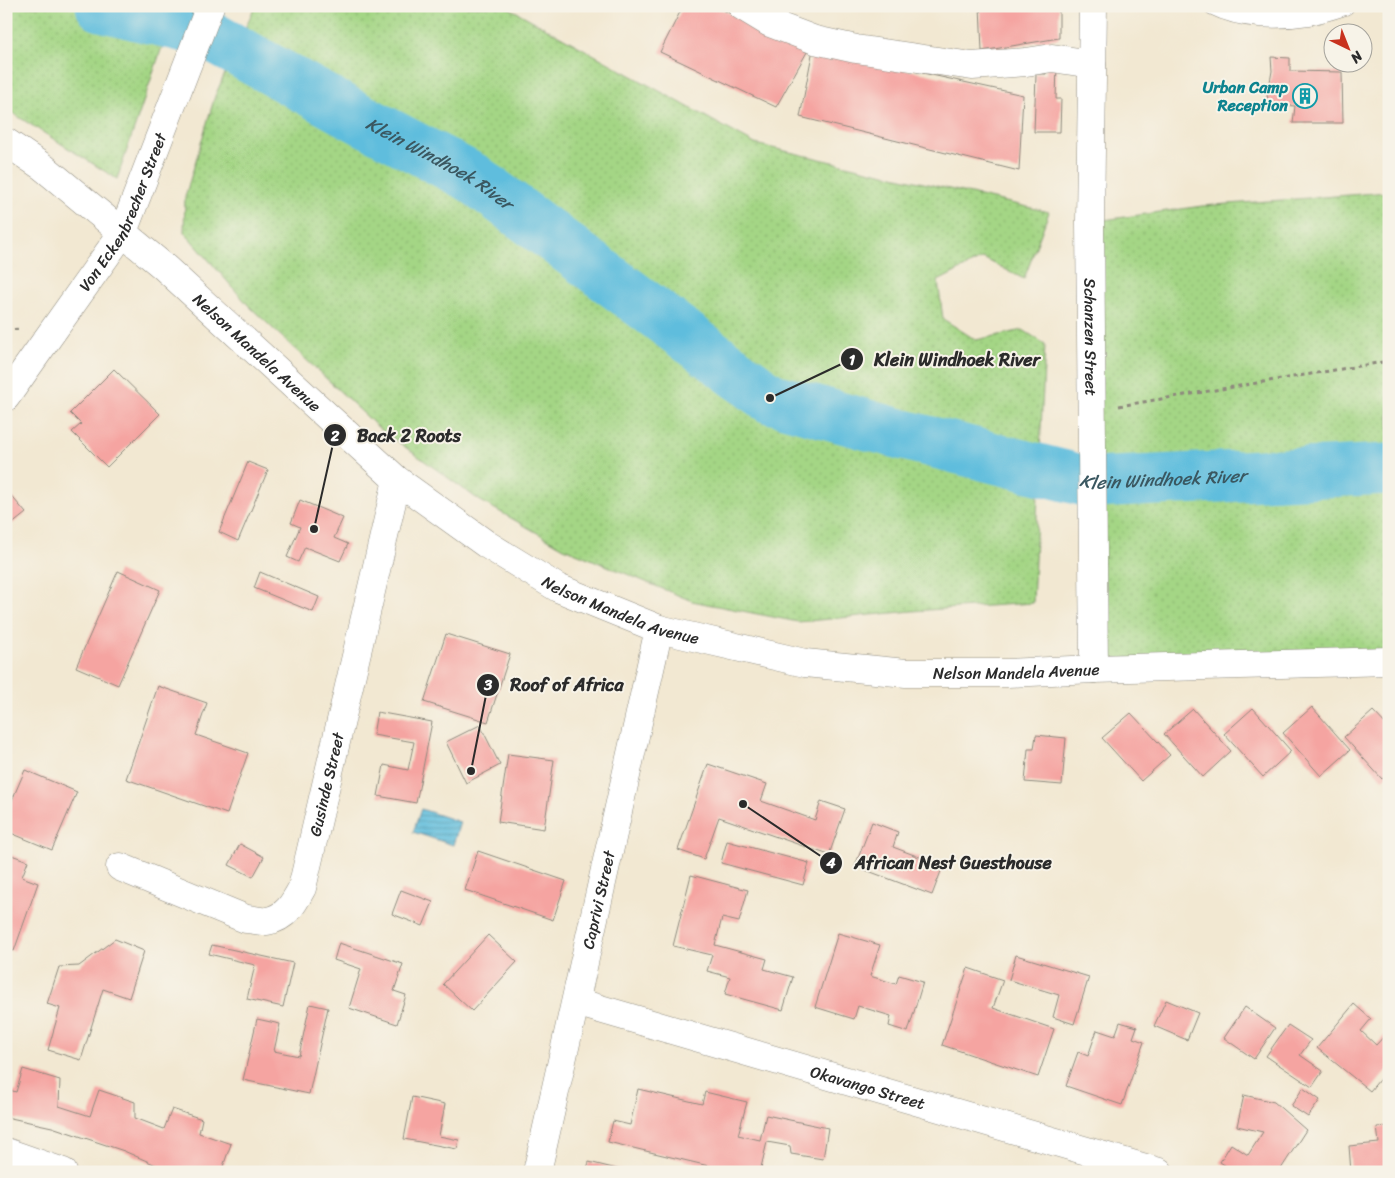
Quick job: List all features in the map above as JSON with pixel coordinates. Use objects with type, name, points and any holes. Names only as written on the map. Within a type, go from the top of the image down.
[{"type":"street","points":[[742,6],[770,23],[815,40],[856,49],[972,66],[1052,58],[1092,64]]},
{"type":"street","name":"Schanzen Street","points":[[1093,6],[1090,222],[1094,668]]},
{"type":"street","name":"Von Eckenbrecher Street","points":[[6,397],[123,232],[209,9]]},
{"type":"street","name":"Nelson Mandela Avenue","points":[[6,142],[44,167],[163,266],[397,480],[486,544],[558,588],[659,629],[804,663],[906,673],[1006,673],[1094,668],[1389,661]]},
{"type":"street","name":"Gusinde Street","points":[[120,867],[246,919],[267,921],[282,914],[291,907],[302,888],[397,480]]},
{"type":"street","name":"Caprivi Street","points":[[537,1172],[659,629]]},
{"type":"street","name":"Okavango Street","points":[[576,1002],[1159,1172]]},
{"type":"street","points":[[6,1152],[63,1172]]},
{"type":"lane","points":[[1212,6],[1222,11],[1253,18],[1282,18],[1308,16],[1345,6]]},
{"type":"path","points":[[1092,411],[1389,360]]},
{"type":"green space","points":[[6,6],[176,6],[117,179],[6,109]]},
{"type":"green space","points":[[255,6],[506,6],[755,144],[1049,212],[1024,279],[983,258],[938,281],[943,319],[976,340],[1023,330],[1045,344],[1033,603],[912,611],[798,622],[692,601],[564,548],[479,500],[380,429],[249,306],[184,232],[185,197],[215,96]]},
{"type":"green space","points":[[1389,192],[1389,661],[1094,669],[1090,222],[1202,206]]},
{"type":"water","points":[[421,809],[460,822],[453,845],[413,832]]},
{"type":"building","points":[[683,6],[715,6],[807,52],[776,107],[660,52]]},
{"type":"building","points":[[980,6],[1059,6],[1059,38],[982,51]]},
{"type":"building","points":[[813,49],[1023,95],[1019,171],[800,117]]},
{"type":"building","name":"Urban Camp Reception","points":[[1271,57],[1290,58],[1290,71],[1342,72],[1343,123],[1293,123],[1295,106],[1266,104],[1272,71]]},
{"type":"building","points":[[1046,64],[1057,64],[1056,99],[1061,99],[1060,132],[1034,132],[1036,74],[1046,74]]},
{"type":"building","points":[[114,369],[160,414],[107,467],[72,432],[81,424],[70,413]]},
{"type":"building","points":[[248,462],[268,470],[238,541],[219,532]]},
{"type":"building","points":[[8,492],[26,513],[6,529],[6,493]]},
{"type":"building","points":[[300,500],[343,518],[334,538],[348,544],[340,561],[305,547],[298,562],[287,557],[300,527],[291,523]]},
{"type":"building","points":[[118,571],[160,590],[118,685],[76,667]]},
{"type":"building","points":[[260,572],[319,597],[313,612],[254,588]]},
{"type":"building","points":[[446,634],[510,654],[488,722],[424,702]]},
{"type":"building","points":[[158,686],[207,703],[196,735],[248,753],[227,814],[126,779]]},
{"type":"building","points":[[1312,707],[1350,750],[1321,776],[1283,733]]},
{"type":"building","points":[[1253,708],[1291,751],[1263,777],[1224,734]]},
{"type":"building","points":[[1193,709],[1231,751],[1203,777],[1164,734]]},
{"type":"building","points":[[1373,711],[1389,728],[1389,774],[1382,779],[1344,737]]},
{"type":"building","points":[[377,712],[432,722],[416,803],[378,796],[384,765],[408,770],[414,742],[373,735]]},
{"type":"building","points":[[1131,713],[1170,755],[1141,781],[1102,738]]},
{"type":"building","points":[[480,725],[500,765],[466,783],[446,742]]},
{"type":"building","points":[[1036,735],[1066,738],[1062,785],[1025,782],[1028,749],[1034,749]]},
{"type":"building","points":[[508,754],[554,760],[544,829],[498,822]]},
{"type":"building","points":[[708,764],[767,784],[761,801],[815,820],[821,801],[845,809],[829,855],[719,817],[704,859],[678,850]]},
{"type":"building","points":[[25,770],[77,792],[52,850],[6,831],[6,814]]},
{"type":"building","points":[[872,822],[898,832],[893,847],[943,866],[932,895],[855,866]]},
{"type":"building","points":[[727,841],[809,863],[803,885],[721,863]]},
{"type":"building","points":[[240,844],[264,857],[253,877],[229,865]]},
{"type":"building","points":[[478,851],[566,881],[553,920],[465,890]]},
{"type":"building","points":[[6,853],[28,861],[22,877],[38,883],[14,951],[6,949]]},
{"type":"building","points":[[691,875],[748,890],[739,922],[722,918],[715,945],[767,959],[764,969],[793,977],[783,1010],[725,994],[730,977],[707,971],[712,955],[673,946]]},
{"type":"building","points":[[401,890],[433,902],[423,926],[392,914]]},
{"type":"building","points":[[838,933],[880,945],[870,976],[896,984],[899,975],[923,982],[908,1032],[889,1026],[891,1016],[858,1006],[854,1019],[815,1007]]},
{"type":"building","points":[[488,935],[517,962],[472,1011],[443,984]]},
{"type":"building","points":[[115,939],[144,951],[129,998],[103,989],[81,1060],[48,1050],[60,1008],[47,1004],[59,967],[79,966]]},
{"type":"building","points":[[339,943],[403,964],[394,991],[406,995],[397,1024],[349,1008],[361,969],[334,960]]},
{"type":"building","points":[[212,945],[293,963],[283,1007],[247,999],[255,965],[209,954]]},
{"type":"building","points":[[1016,955],[1089,977],[1074,1024],[1053,1017],[1059,995],[1009,980]]},
{"type":"building","points":[[968,968],[1003,980],[993,1008],[1054,1029],[1038,1077],[942,1045]]},
{"type":"building","points":[[1166,1000],[1198,1013],[1187,1040],[1154,1026]]},
{"type":"building","points":[[310,1004],[328,1008],[309,1094],[243,1080],[257,1019],[280,1024],[274,1051],[299,1056]]},
{"type":"building","points":[[1354,1004],[1371,1019],[1361,1031],[1376,1045],[1387,1033],[1389,1034],[1389,1068],[1370,1091],[1317,1048]]},
{"type":"building","points":[[1245,1007],[1275,1028],[1254,1059],[1224,1038]]},
{"type":"building","points":[[1120,1022],[1137,1027],[1133,1038],[1144,1042],[1122,1105],[1066,1086],[1078,1052],[1088,1056],[1097,1030],[1115,1036]]},
{"type":"building","points":[[1288,1025],[1311,1040],[1300,1055],[1323,1071],[1312,1087],[1266,1056]]},
{"type":"building","points":[[23,1069],[60,1080],[59,1106],[90,1116],[99,1090],[135,1102],[135,1118],[164,1129],[172,1109],[202,1119],[199,1133],[231,1144],[221,1172],[172,1172],[124,1151],[52,1127],[6,1117],[6,1089],[16,1092]]},
{"type":"building","points":[[1303,1088],[1320,1100],[1308,1117],[1291,1106]]},
{"type":"building","points":[[638,1089],[702,1104],[705,1092],[747,1102],[738,1135],[760,1140],[766,1115],[828,1128],[823,1159],[791,1154],[790,1146],[767,1142],[760,1172],[734,1172],[608,1142],[613,1121],[630,1125]]},
{"type":"building","points":[[1244,1095],[1274,1102],[1306,1130],[1279,1172],[1235,1172],[1220,1162],[1231,1144],[1248,1155],[1263,1132],[1237,1126]]},
{"type":"building","points":[[412,1097],[445,1104],[439,1136],[459,1140],[457,1149],[404,1139]]},
{"type":"building","points":[[1389,1126],[1389,1172],[1351,1172],[1349,1146],[1379,1143],[1377,1127]]},
{"type":"building","points":[[589,1162],[625,1171],[625,1172],[586,1172]]},
{"type":"waterway","name":"Klein Windhoek River","points":[[101,6],[201,31],[473,178],[770,398],[904,435],[1093,483],[1389,469]]},
{"type":"place","name":"Urban Camp Reception","points":[[1305,96]]},
{"type":"place","name":"Klein Windhoek River","points":[[770,398]]},
{"type":"place","name":"Back 2 Roots","points":[[314,529]]},
{"type":"place","name":"Roof of Africa","points":[[471,771]]},
{"type":"place","name":"African Nest Guesthouse","points":[[743,804]]}]
